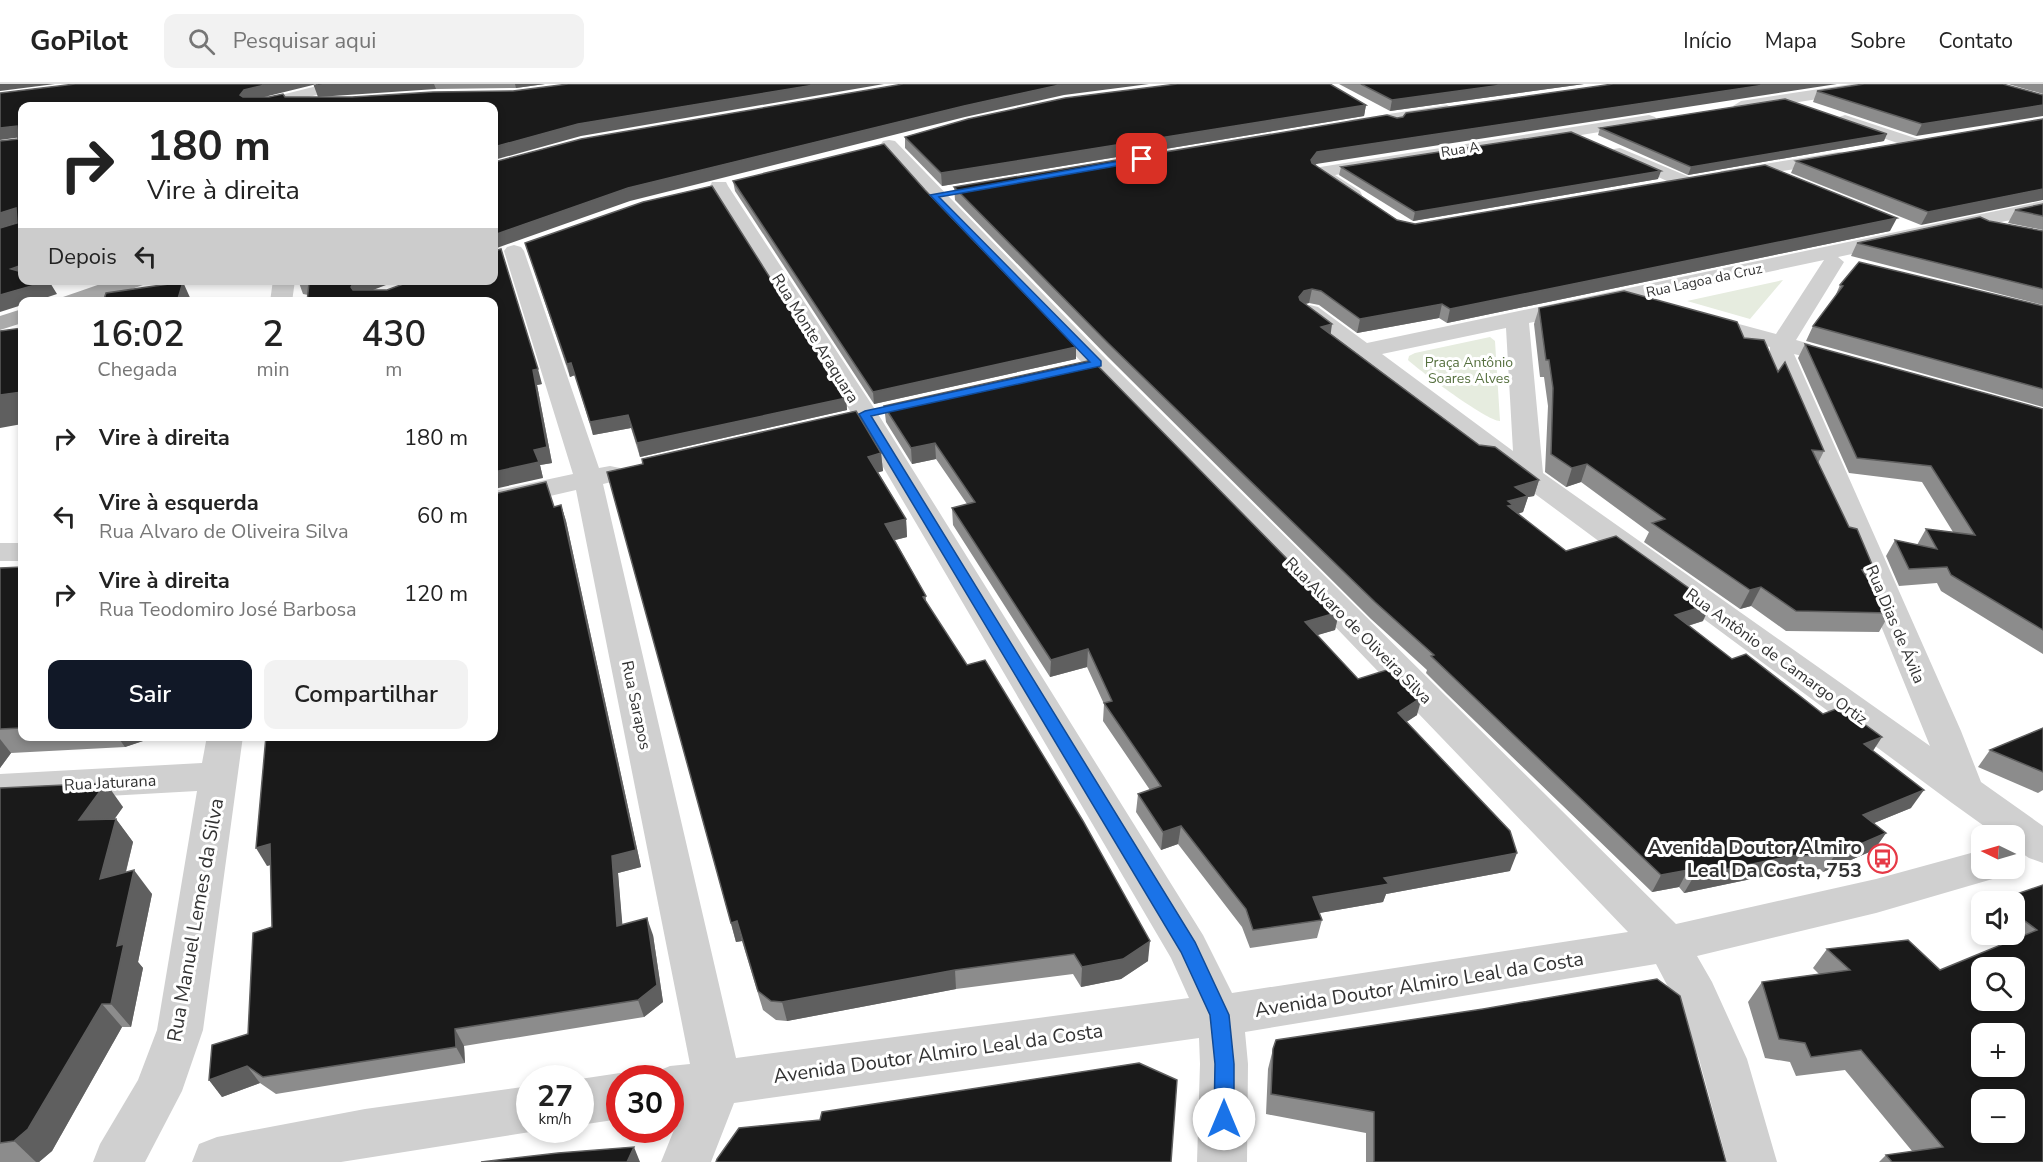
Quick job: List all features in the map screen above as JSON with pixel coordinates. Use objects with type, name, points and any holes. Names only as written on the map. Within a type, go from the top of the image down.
[{"type":"main road","points":[[85,297],[120,285]]},
{"type":"main road","points":[[0,323],[18,317]]},
{"type":"street","points":[[271,102],[344,84]]},
{"type":"street","points":[[1721,109],[1882,84]]},
{"type":"street","points":[[1749,87],[1915,144]]},
{"type":"street","points":[[1329,128],[1469,107]]},
{"type":"street","points":[[1368,109],[1407,129]]},
{"type":"street","name":"Rua A","points":[[1367,204],[1322,175],[1322,170],[1666,117]]},
{"type":"street","points":[[1571,132],[1685,182]]},
{"type":"street","points":[[1428,140],[1449,151]]},
{"type":"street","points":[[1880,150],[1938,140]]},
{"type":"street","name":"Rua Alvaro de Oliveira Silva","points":[[892,144],[945,193],[1086,366],[1668,944],[1696,996],[1723,1059],[1752,1162]]},
{"type":"street","points":[[1650,188],[1857,154]]},
{"type":"street","points":[[1763,170],[1794,182]]},
{"type":"street","name":"Rua Monte Araquara","points":[[720,186],[865,415],[1188,948],[1220,1015],[1224,1064],[1222,1162]]},
{"type":"street","name":"Rua Lagoa da Cruz","points":[[1364,351],[1620,298],[1839,261],[1921,234],[2043,207]]},
{"type":"street","points":[[1888,221],[1921,234]]},
{"type":"street","points":[[1971,224],[2012,232]]},
{"type":"street","name":"Rua Sarapos","points":[[511,252],[588,478],[718,1082]]},
{"type":"street","points":[[1782,343],[1839,261]]},
{"type":"street","points":[[1620,298],[1827,356]]},
{"type":"street","name":"Rua Antônio de Camargo Ortiz","points":[[1310,312],[1529,476],[2043,847]]},
{"type":"street","points":[[1517,319],[1529,476]]},
{"type":"street","name":"Rua Dias de Ávila","points":[[1782,343],[1784,364],[1943,731],[1966,793]]},
{"type":"street","points":[[498,499],[634,468]]},
{"type":"street","points":[[0,552],[18,552]]},
{"type":"street","name":"Rua Jaturana","points":[[0,788],[222,756]]},
{"type":"street","name":"Rua Manuel Lemes da Silva","points":[[117,1162],[158,1091],[180,1030],[222,756]]},
{"type":"street","points":[[2025,853],[2043,847]]},
{"type":"street","name":"Avenida Doutor Almiro Leal da Costa","points":[[684,1087],[1220,1015],[1668,944],[1876,896],[1971,869]]},
{"type":"street","points":[[686,1162],[718,1082]]},
{"type":"street","points":[[217,1162],[365,1133],[516,1111]]},
{"type":"green space","points":[[1783,280],[1750,319],[1687,301]]},
{"type":"green space","name":"Praça Antônio Soares Alves","points":[[1490,337],[1495,341],[1500,421],[1469,405],[1408,360],[1409,356],[1415,353]]},
{"type":"building","points":[[75,84],[269,84],[244,90],[240,95],[243,97],[269,97],[283,94],[285,97],[352,97],[433,92],[513,91],[568,84],[820,84],[578,124],[498,146],[498,102],[18,102],[18,139],[17,126],[0,128],[0,93]]},
{"type":"building","points":[[318,84],[349,84],[314,86]]},
{"type":"building","points":[[903,84],[1064,84],[964,106],[628,188],[498,234],[498,161],[581,139]]},
{"type":"building","points":[[1177,84],[1330,84],[1366,105],[941,173],[905,137],[968,119],[1065,98]]},
{"type":"building","points":[[1361,84],[1509,84],[1392,100]]},
{"type":"building","points":[[1613,84],[1771,84],[1317,152],[1311,160],[1312,163],[1397,220],[1415,224],[1765,165],[1897,218],[1450,309],[1442,304],[1360,319],[1321,291],[1312,289],[1304,291],[1299,297],[1332,324],[1321,327],[1479,445],[1495,447],[1539,480],[1515,487],[1528,496],[1508,501],[1513,505],[1508,506],[1566,551],[1616,536],[1711,604],[1675,615],[1732,659],[1746,654],[1823,714],[1841,707],[1882,737],[1864,744],[1924,790],[1863,815],[1886,833],[1835,855],[1832,852],[1804,856],[1801,854],[1694,876],[1688,870],[1661,875],[1108,343],[954,187],[1387,115],[1397,118],[1403,117],[1406,113]]},
{"type":"building","points":[[1864,84],[2003,84],[2043,95],[2043,105],[1922,124],[1817,91]]},
{"type":"building","points":[[1785,99],[1887,134],[1691,167],[1600,128]]},
{"type":"building","points":[[2043,119],[2043,189],[1928,212],[1796,161]]},
{"type":"building","points":[[1571,132],[1661,171],[1415,212],[1341,167]]},
{"type":"building","points":[[18,139],[18,266],[11,269],[18,271],[18,285],[35,285],[0,295],[0,228],[17,223],[16,208],[0,213],[0,141]]},
{"type":"building","points":[[884,144],[925,190],[1076,347],[873,392],[733,181]]},
{"type":"building","points":[[712,186],[846,398],[637,443],[628,415],[590,422],[571,363],[567,364],[525,243],[643,202]]},
{"type":"building","points":[[2043,204],[2043,216],[2015,210]]},
{"type":"building","points":[[1980,217],[1989,221],[2043,231],[2043,289],[1857,243]]},
{"type":"building","points":[[501,249],[538,369],[533,370],[547,447],[534,450],[539,462],[498,471],[498,297],[308,297],[309,285],[352,285],[353,290],[387,290],[400,285],[498,285],[498,250]]},
{"type":"building","points":[[1859,262],[2043,306],[2043,389],[1813,326],[1843,286],[1840,285]]},
{"type":"building","points":[[162,285],[182,285],[178,297],[105,297],[106,293]]},
{"type":"building","points":[[1624,291],[1737,322],[1744,338],[1764,340],[1778,372],[1785,362],[1824,451],[1812,450],[1849,527],[1857,529],[1874,569],[1862,570],[1890,613],[1796,611],[1761,587],[1750,590],[1652,523],[1665,519],[1587,464],[1572,468],[1551,454],[1553,388],[1549,360],[1546,360],[1539,308]]},
{"type":"building","points":[[18,329],[18,393],[0,395],[0,331]]},
{"type":"building","points":[[1805,344],[2043,409],[2043,630],[1951,575],[1947,567],[1909,569],[1895,540],[1937,549],[1926,529],[1975,535],[1931,466],[1857,458]]},
{"type":"building","points":[[1092,360],[1339,612],[1305,622],[1358,679],[1393,668],[1422,697],[1398,713],[1510,831],[1517,853],[1384,878],[1389,884],[1313,897],[1322,920],[1253,930],[1246,909],[1181,826],[1163,832],[1138,794],[1161,786],[1104,703],[1112,701],[1088,649],[1051,660],[952,508],[975,502],[935,443],[911,448],[884,406]]},
{"type":"building","points":[[856,411],[881,453],[868,457],[906,519],[885,524],[926,596],[923,597],[967,665],[985,660],[1083,821],[1150,941],[1123,959],[1082,967],[1074,954],[955,970],[782,1002],[771,1001],[758,991],[737,921],[731,923],[607,472],[643,464],[642,459]]},
{"type":"building","points":[[546,482],[554,507],[561,505],[636,850],[612,856],[617,926],[647,918],[657,985],[638,1000],[455,1029],[456,1047],[263,1077],[247,1066],[209,1080],[212,1045],[248,1034],[253,933],[272,927],[270,844],[256,848],[266,741],[498,741],[498,493]]},
{"type":"building","points":[[18,567],[18,728],[0,729],[0,568]]},
{"type":"building","points":[[2043,728],[2043,772],[1990,750]]},
{"type":"building","points":[[106,783],[79,820],[116,819],[100,879],[134,870],[117,946],[124,944],[111,1004],[102,1004],[28,1129],[14,1141],[0,1143],[0,788]]},
{"type":"building","points":[[2043,885],[2043,1162],[1892,1162],[1886,1155],[1943,1147],[1861,1050],[1811,1057],[1805,1043],[1779,1039],[1762,982],[1850,970],[1827,949],[1908,940],[1940,970],[1971,957],[1971,1011],[2025,1011],[2025,957],[1972,957],[2001,945],[2025,945],[2025,935],[2037,930],[2025,921],[2025,891]]},
{"type":"building","points":[[1657,979],[1680,996],[1726,1162],[1374,1162],[1374,1112],[1271,1094],[1273,1049],[1276,1040],[1483,1009]]},
{"type":"building","points":[[1139,1063],[1177,1080],[1171,1162],[716,1162],[739,1128],[820,1120],[822,1112]]},
{"type":"building","points":[[634,1147],[627,1162],[481,1162],[558,1153]]},
{"type":"place","name":"Avenida Doutor Almiro Leal Da Costa, 753","points":[[1883,859]]},
{"type":"route","points":[[1142,159],[934,195],[1097,364],[865,414],[1188,948],[1220,1015],[1224,1064],[1224,1119]]}]
